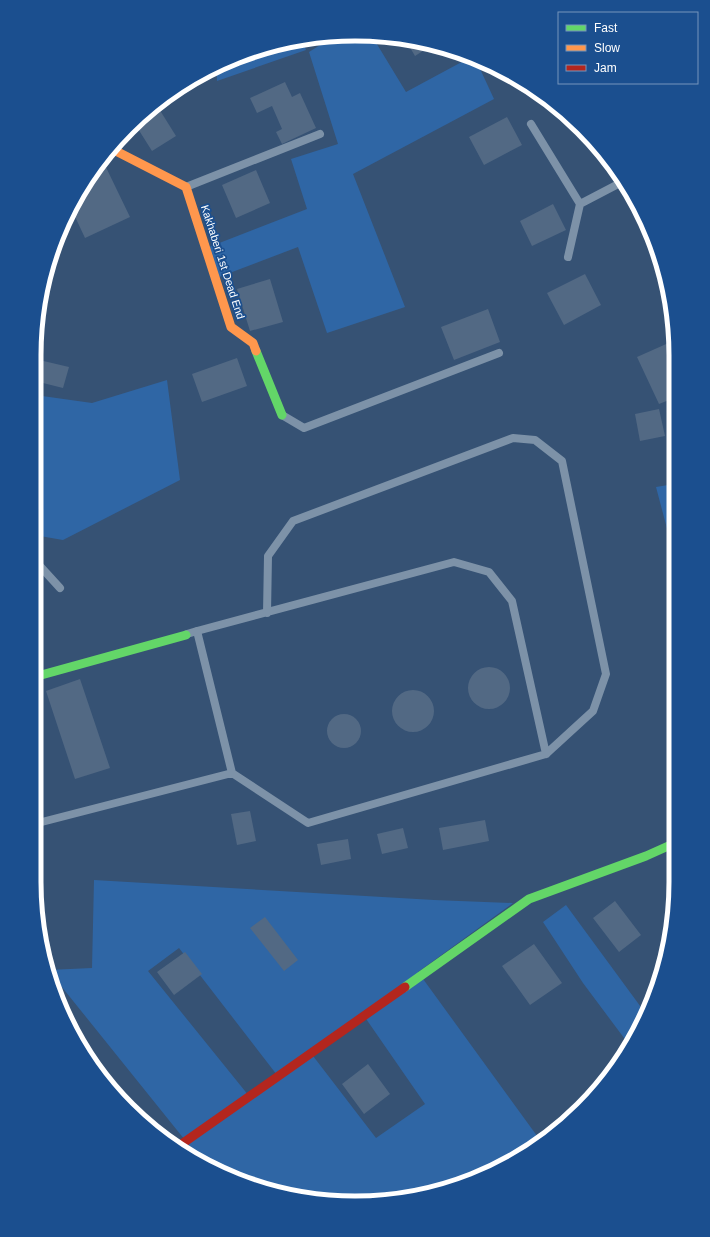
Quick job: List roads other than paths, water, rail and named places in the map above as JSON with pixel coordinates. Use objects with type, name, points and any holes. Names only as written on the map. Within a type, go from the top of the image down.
[{"type":"street","points":[[116,151],[186,187]]},
{"type":"street","name":"Kakhaberi 1st Dead End","points":[[186,187],[232,327],[253,343],[282,415]]},
{"type":"street","points":[[41,675],[186,635]]},
{"type":"street","points":[[182,1144],[529,899],[646,856],[669,846]]},
{"type":"lane","points":[[531,124],[580,204],[568,257]]},
{"type":"lane","points":[[186,187],[320,134]]},
{"type":"lane","points":[[580,204],[618,184]]},
{"type":"lane","points":[[282,415],[304,428],[499,353]]},
{"type":"lane","points":[[197,631],[232,773],[308,823],[546,754],[593,711],[606,674],[562,461],[535,440],[513,438],[292,521],[268,556],[266,613]]},
{"type":"lane","points":[[186,635],[454,562],[488,572],[512,601],[546,754]]},
{"type":"lane","points":[[41,567],[60,588]]},
{"type":"lane","points":[[41,822],[232,773]]}]
